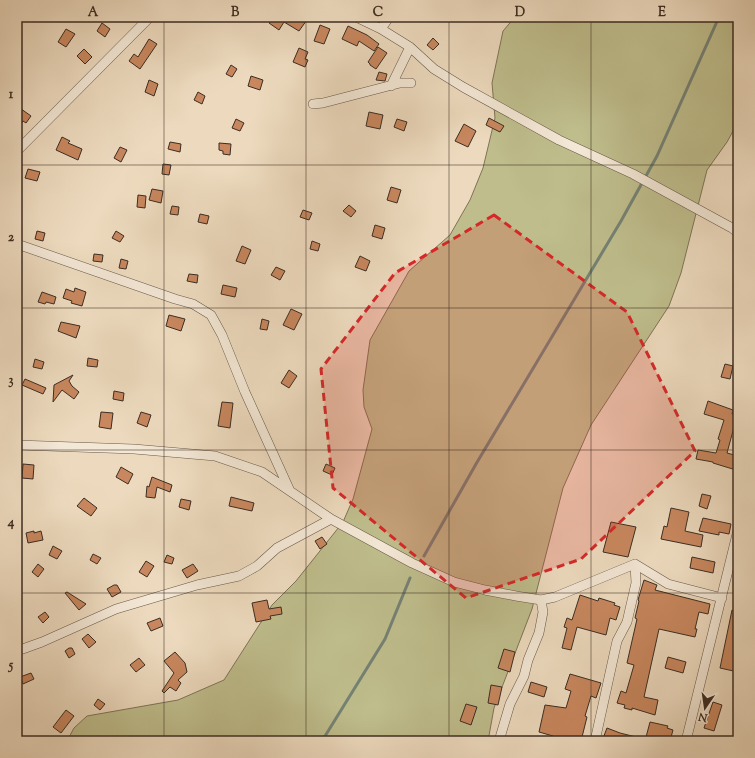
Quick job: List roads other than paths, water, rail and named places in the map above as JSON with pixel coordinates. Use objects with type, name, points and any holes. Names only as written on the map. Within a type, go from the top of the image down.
[{"type":"street","points":[[17,151],[150,17]]},
{"type":"street","points":[[356,17],[381,29],[410,48],[434,69],[463,87],[559,140],[633,174],[732,228],[738,233]]},
{"type":"street","points":[[381,29],[389,17]]},
{"type":"street","points":[[391,86],[410,48]]},
{"type":"street","points":[[313,104],[400,83],[411,83]]},
{"type":"street","points":[[17,244],[193,304],[211,316],[222,335],[245,392],[291,492]]},
{"type":"street","points":[[17,445],[134,449],[216,456],[262,472],[331,519],[412,563],[454,582],[486,590],[541,600],[555,597],[636,564]]},
{"type":"street","points":[[17,651],[42,642],[116,609],[197,585],[239,576],[257,566],[277,548],[331,519]]},
{"type":"street","points":[[686,741],[738,530]]},
{"type":"street","points":[[636,564],[668,584],[722,598]]},
{"type":"street","points":[[595,741],[617,641],[627,622],[636,583],[636,564]]},
{"type":"street","points":[[499,741],[510,704],[524,676],[528,660],[539,634],[543,612],[541,600]]},
{"type":"waterway","points":[[424,556],[476,464],[621,221],[657,156],[719,17]]},
{"type":"waterway","points":[[322,741],[385,639],[410,578]]}]
